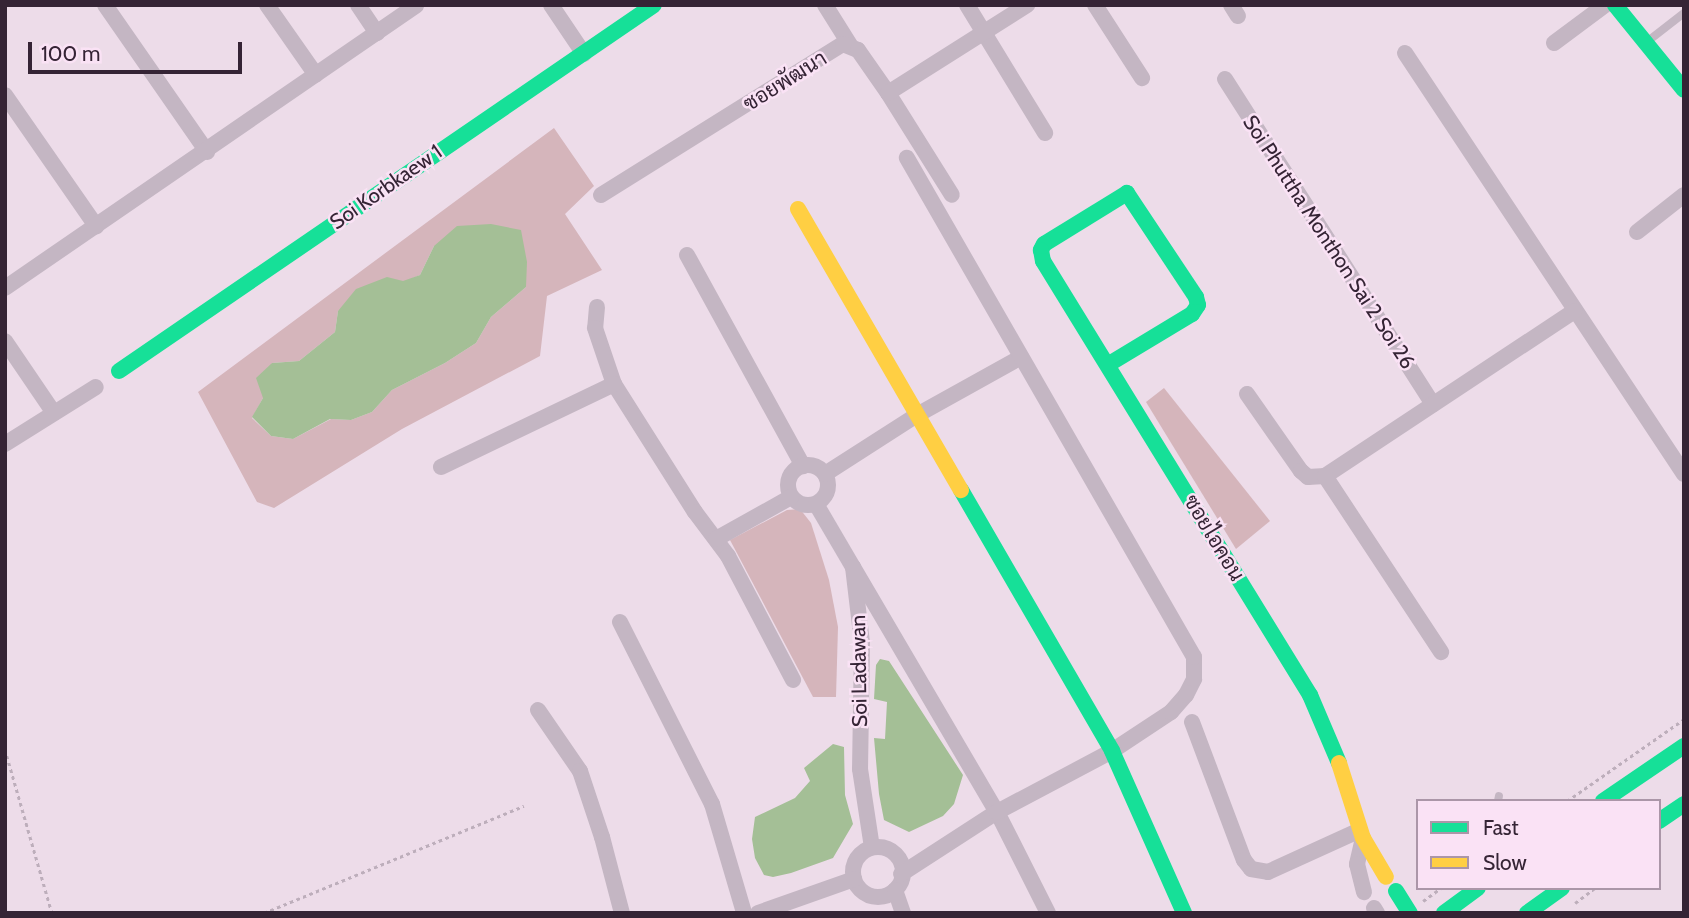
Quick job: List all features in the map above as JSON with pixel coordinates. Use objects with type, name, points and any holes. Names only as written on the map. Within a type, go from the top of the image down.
[{"type":"street","points":[[106,5],[207,152]]},
{"type":"street","points":[[267,5],[316,75]]},
{"type":"street","points":[[358,5],[377,33]]},
{"type":"street","points":[[5,288],[207,152],[416,5]]},
{"type":"street","points":[[551,5],[584,54]]},
{"type":"street","name":"Soi Korbkaew 1","points":[[119,371],[654,5]]},
{"type":"street","points":[[825,5],[850,45]]},
{"type":"street","points":[[967,5],[1045,133]]},
{"type":"street","points":[[888,93],[1027,5]]},
{"type":"street","points":[[1095,5],[1142,78]]},
{"type":"street","points":[[1554,43],[1605,5]]},
{"type":"street","points":[[1615,5],[1684,90]]},
{"type":"street","name":"ซอยพัฒนา","points":[[601,195],[843,44],[858,50],[952,195]]},
{"type":"street","points":[[1405,53],[1684,474]]},
{"type":"street","name":"Soi Phuttha Monthon Sai 2 Soi 26","points":[[1225,79],[1433,404]]},
{"type":"street","points":[[5,95],[96,226]]},
{"type":"street","points":[[901,874],[997,812],[1112,751],[1171,712],[1186,695],[1194,679],[1194,657],[907,158]]},
{"type":"street","name":"ซอยไอคอน","points":[[1109,364],[1192,314],[1198,305],[1196,297],[1127,192],[1044,244],[1041,250],[1043,261],[1109,364],[1310,695],[1333,743],[1361,834],[1410,913]]},
{"type":"street","points":[[1637,232],[1684,195]]},
{"type":"street","points":[[798,209],[1112,751],[1184,913]]},
{"type":"street","points":[[687,255],[803,466]]},
{"type":"street","points":[[597,307],[595,328],[614,384],[695,512],[716,539],[793,680]]},
{"type":"street","points":[[1247,394],[1301,471],[1308,477],[1325,475],[1574,311]]},
{"type":"street","points":[[5,341],[54,413]]},
{"type":"street","points":[[825,474],[917,415],[1021,357]]},
{"type":"street","points":[[441,467],[614,384]]},
{"type":"street","points":[[5,444],[96,387]]},
{"type":"street","points":[[803,466],[818,468],[825,474],[828,488],[826,495],[816,504],[806,506],[791,497],[788,481],[796,468],[803,466]]},
{"type":"street","points":[[1325,475],[1441,652]]},
{"type":"street","points":[[716,539],[791,497]]},
{"type":"street","name":"Soi Ladawan","points":[[816,504],[853,567],[862,643],[860,769],[872,847]]},
{"type":"street","points":[[853,567],[997,812],[1048,913]]},
{"type":"street","points":[[620,622],[712,804],[744,913]]},
{"type":"street","points":[[538,710],[580,771],[622,913]]},
{"type":"street","points":[[1192,722],[1244,860],[1251,869],[1268,872],[1361,834]]},
{"type":"street","points":[[1606,799],[1684,746]]},
{"type":"street","points":[[1661,820],[1684,804]]},
{"type":"street","name":"ซอยไอคอน","points":[[1361,834],[1357,864],[1364,892]]},
{"type":"street","points":[[872,913],[867,894],[854,879],[856,859],[872,847],[891,850],[898,857],[901,874],[895,890],[902,913]]},
{"type":"street","points":[[758,913],[854,879]]},
{"type":"street","points":[[867,894],[877,897],[895,890]]},
{"type":"street","points":[[1444,913],[1475,890]]},
{"type":"street","points":[[1527,913],[1559,890]]},
{"type":"lane","points":[[1645,42],[1684,13]]},
{"type":"path","points":[[1570,799],[1684,719]]},
{"type":"path","points":[[5,749],[52,913]]},
{"type":"path","points":[[264,913],[524,806]]},
{"type":"path","points":[[1569,907],[1592,890]]},
{"type":"shaded area","points":[[554,128],[594,186],[565,214],[602,270],[547,296],[540,356],[402,429],[274,508],[257,502],[198,392]],"holes":[[[434,246],[526,287],[491,317],[476,343],[445,363],[392,390],[372,412],[351,420],[331,419],[293,439],[271,436],[252,418],[263,398],[272,363],[299,361],[335,332],[338,311],[420,275]]]},
{"type":"shaded area","points":[[491,224],[521,230],[527,262],[526,287],[491,317],[476,343],[445,363],[392,390],[372,412],[351,420],[330,419],[293,439],[271,436],[252,417],[263,398],[256,378],[272,363],[299,361],[335,332],[338,311],[356,289],[387,277],[403,281],[420,275],[434,246],[457,226]]},
{"type":"shaded area","points":[[1164,388],[1270,521],[1236,549],[1146,402]]},
{"type":"shaded area","points":[[800,509],[811,523],[829,580],[838,627],[836,697],[813,697],[730,540],[787,510]]},
{"type":"shaded area","points":[[880,659],[889,661],[963,775],[954,804],[943,816],[909,832],[884,820],[879,794],[874,738],[885,739],[887,702],[874,699],[876,665]]},
{"type":"shaded area","points":[[833,744],[844,747],[845,795],[853,824],[833,858],[791,873],[773,877],[764,875],[755,858],[752,839],[755,817],[795,798],[810,781],[804,768]]},
{"type":"traffic: fast","points":[[119,371],[654,5]]},
{"type":"traffic: fast","points":[[1615,5],[1684,90]]},
{"type":"traffic: fast","points":[[1109,364],[1192,314],[1198,305],[1196,297],[1127,193],[1044,244],[1041,250],[1043,261],[1310,695],[1339,763]]},
{"type":"traffic: fast","points":[[961,490],[1112,751],[1184,913]]},
{"type":"traffic: fast","points":[[1606,799],[1684,746]]},
{"type":"traffic: fast","points":[[1661,820],[1684,804]]},
{"type":"traffic: fast","points":[[1444,913],[1475,890]]},
{"type":"traffic: fast","points":[[1527,913],[1559,890]]},
{"type":"traffic: fast","points":[[1396,891],[1410,913]]},
{"type":"traffic: slow","points":[[798,209],[961,490]]},
{"type":"traffic: slow","points":[[1339,763],[1363,838],[1386,877]]}]
